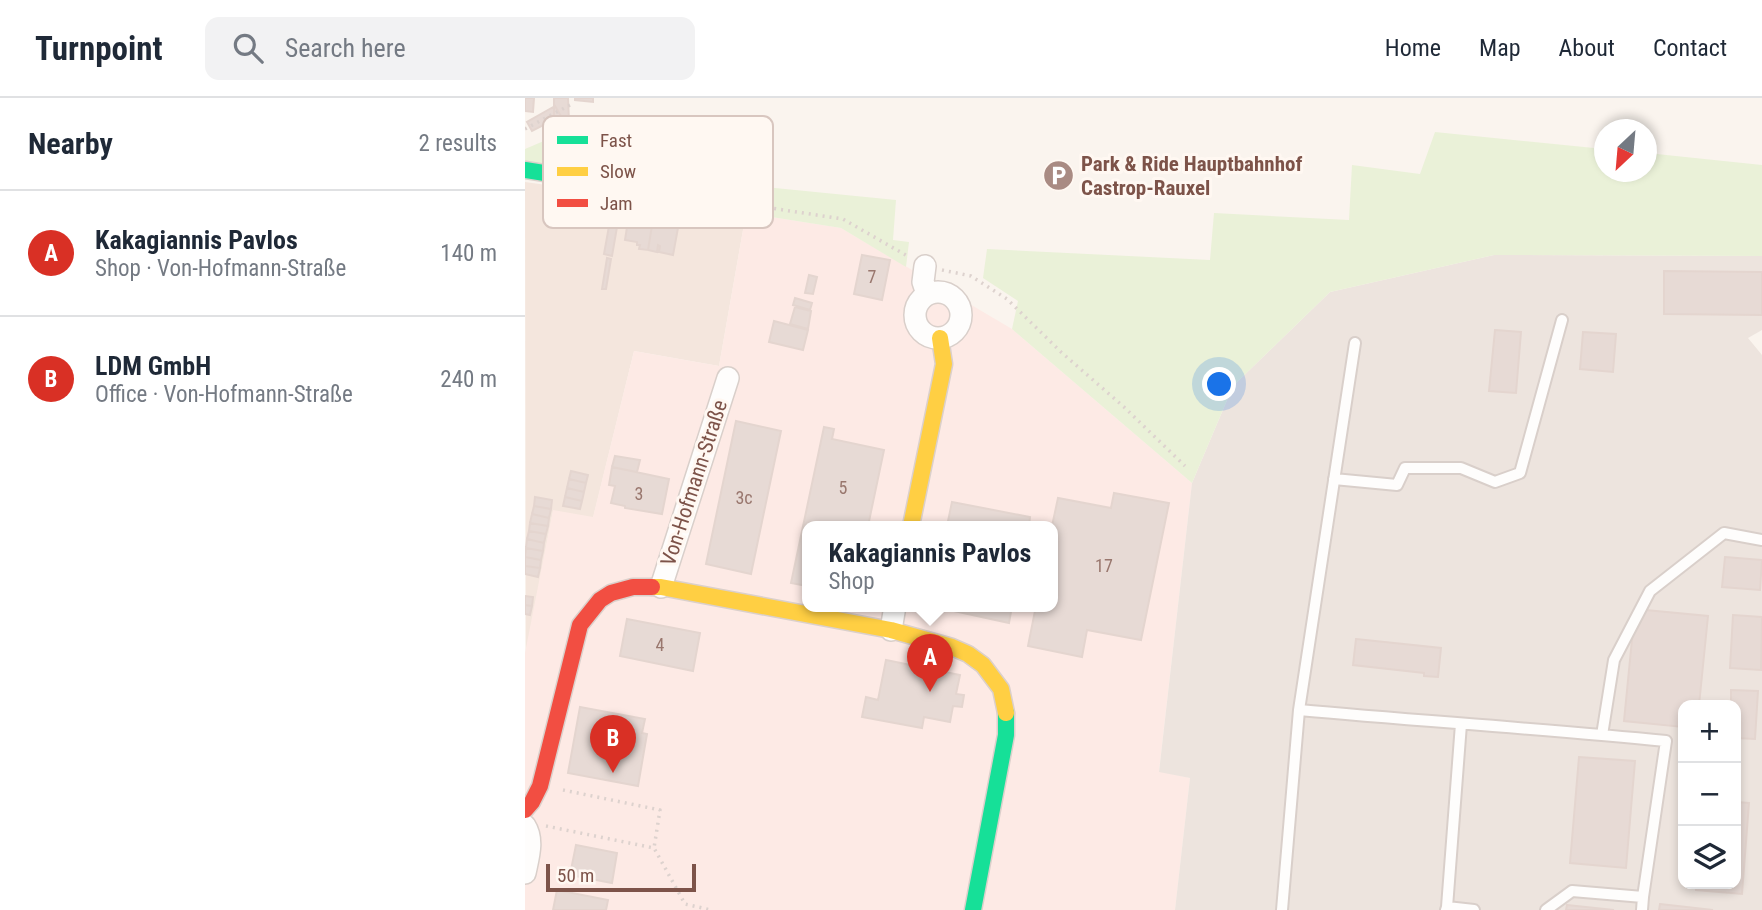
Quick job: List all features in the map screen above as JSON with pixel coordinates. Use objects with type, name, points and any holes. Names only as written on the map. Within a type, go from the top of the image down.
[{"type":"street","points":[[525,170],[543,173]]},
{"type":"street","points":[[925,266],[923,282],[927,294]]},
{"type":"street","points":[[942,292],[959,305],[961,319],[954,332],[940,338],[925,334],[919,329],[916,306],[927,294],[942,292]]},
{"type":"street","points":[[912,521],[944,364],[940,338]]},
{"type":"street","name":"Von-Hofmann-Straße","points":[[661,587],[728,379]]},
{"type":"street","name":"Von-Hofmann-Straße","points":[[528,820],[532,802],[540,786],[580,625],[600,600],[611,593],[633,587],[661,587],[891,630],[968,654],[983,666],[1001,689],[1007,720],[1006,735],[973,910]]},
{"type":"street","points":[[891,630],[894,612]]},
{"type":"street","points":[[525,873],[530,846],[528,820]]},
{"type":"lane","points":[[1334,480],[1397,485],[1405,468],[1461,468],[1495,482],[1520,473],[1562,320]]},
{"type":"lane","points":[[1282,910],[1299,710],[1355,343]]},
{"type":"lane","points":[[1602,735],[1614,660],[1650,591],[1724,533],[1762,540]]},
{"type":"lane","points":[[1299,710],[1666,741],[1642,910]]},
{"type":"lane","points":[[1461,724],[1447,909],[1474,910]]},
{"type":"lane","points":[[1546,910],[1572,891],[1643,897]]},
{"type":"path","points":[[549,116],[570,105],[574,106]]},
{"type":"path","points":[[525,129],[543,119]]},
{"type":"path","points":[[773,209],[843,219],[925,266],[971,276],[1007,299],[1185,466]]},
{"type":"path","points":[[540,786],[660,810],[654,848],[685,904],[711,910]]},
{"type":"path","points":[[528,820],[654,848]]},
{"type":"shaded area","points":[[525,182],[543,185],[543,228],[743,228],[719,366],[634,351],[593,518],[553,511],[526,653]]},
{"type":"shaded area","points":[[773,217],[841,228],[1012,329],[1192,483],[1159,771],[1190,778],[1175,910],[525,910],[525,653],[553,510],[593,517],[634,351],[719,366],[743,228],[773,228]]},
{"type":"shaded area","points":[[1494,255],[1762,256],[1762,330],[1748,338],[1762,355],[1762,910],[1175,910],[1190,778],[1159,772],[1192,483],[1233,386],[1330,292]]},
{"type":"green space","points":[[1435,132],[1594,148],[1594,182],[1657,182],[1657,154],[1762,165],[1762,256],[1494,255],[1330,292],[1233,386],[1192,483],[1012,329],[1018,301],[983,278],[987,249],[1210,260],[1214,213],[1349,220],[1352,165],[1420,174]]},
{"type":"green space","points":[[543,141],[543,165],[525,162],[525,149]]},
{"type":"green space","points":[[773,188],[896,200],[893,240],[909,242],[906,267],[841,228],[773,217]]},
{"type":"building","points":[[525,98],[534,98],[533,112],[525,111]]},
{"type":"building","points":[[554,98],[568,98],[569,116],[554,116]]},
{"type":"building","points":[[593,98],[593,102],[575,100]]},
{"type":"building","points":[[555,106],[561,116],[543,116],[543,125],[532,131],[527,122]]},
{"type":"building","points":[[609,228],[617,228],[612,256],[604,254]]},
{"type":"building","points":[[627,228],[652,228],[648,250],[639,249],[637,242],[625,240]]},
{"type":"building","points":[[652,228],[678,228],[673,255],[659,252],[658,245],[657,252],[648,250]]},
{"type":"building","points":[[862,255],[890,260],[882,300],[854,294]]},
{"type":"building","points":[[607,258],[611,259],[606,289],[602,289]]},
{"type":"building","points":[[1664,271],[1762,272],[1762,315],[1664,314]]},
{"type":"building","points":[[809,275],[817,277],[813,294],[805,293]]},
{"type":"building","points":[[795,298],[812,303],[810,310],[793,305]]},
{"type":"building","points":[[795,307],[811,311],[808,329],[790,324]]},
{"type":"building","points":[[774,321],[808,330],[803,350],[769,342]]},
{"type":"building","points":[[1495,330],[1521,332],[1516,393],[1489,391]]},
{"type":"building","points":[[1583,332],[1616,334],[1613,372],[1580,369]]},
{"type":"building","points":[[736,421],[781,431],[751,574],[706,564]]},
{"type":"building","points":[[824,427],[834,429],[832,439],[884,450],[869,521],[804,521]]},
{"type":"building","points":[[615,456],[640,460],[637,472],[612,467]]},
{"type":"building","points":[[612,467],[669,479],[662,514],[611,503],[615,486],[609,485]]},
{"type":"building","points":[[571,471],[588,475],[586,483],[569,479]]},
{"type":"building","points":[[569,479],[586,483],[584,492],[567,488]]},
{"type":"building","points":[[567,488],[584,492],[582,501],[565,497]]},
{"type":"building","points":[[1114,493],[1169,503],[1141,640],[1087,630],[1082,657],[1028,646],[1035,612],[1058,612],[1058,521],[1053,521],[1058,498],[1111,508]]},
{"type":"building","points":[[535,497],[552,500],[551,509],[534,506]]},
{"type":"building","points":[[565,497],[582,501],[580,509],[563,506]]},
{"type":"building","points":[[952,502],[1030,517],[1030,521],[948,521]]},
{"type":"building","points":[[534,506],[551,509],[549,518],[532,514]]},
{"type":"building","points":[[532,514],[549,518],[548,526],[530,523]]},
{"type":"building","points":[[530,523],[548,526],[546,534],[529,531]]},
{"type":"building","points":[[529,531],[546,534],[544,543],[527,539]]},
{"type":"building","points":[[802,531],[802,585],[791,583]]},
{"type":"building","points":[[527,539],[544,543],[543,551],[526,548]]},
{"type":"building","points":[[526,548],[543,551],[541,560],[525,557]]},
{"type":"building","points":[[525,557],[541,560],[540,568],[525,566]]},
{"type":"building","points":[[1725,557],[1762,560],[1760,590],[1722,587]]},
{"type":"building","points":[[525,566],[540,568],[538,577],[525,574]]},
{"type":"building","points":[[525,596],[533,597],[532,606],[525,605]]},
{"type":"building","points":[[525,605],[532,606],[530,615],[525,614]]},
{"type":"building","points":[[1635,609],[1708,616],[1700,700],[1678,700],[1678,726],[1624,721]]},
{"type":"building","points":[[959,612],[1011,612],[1009,623]]},
{"type":"building","points":[[1733,615],[1762,617],[1761,670],[1730,668]]},
{"type":"building","points":[[627,619],[700,633],[693,671],[620,656]]},
{"type":"building","points":[[1356,639],[1441,648],[1438,677],[1353,665]]},
{"type":"building","points":[[886,660],[960,675],[956,694],[964,695],[962,707],[953,706],[950,722],[924,717],[922,728],[862,717],[866,697],[878,700]]},
{"type":"building","points":[[1731,690],[1758,691],[1755,739],[1741,738],[1741,700],[1731,700]]},
{"type":"building","points":[[580,707],[645,719],[642,733],[647,734],[638,786],[568,773]]},
{"type":"building","points":[[1579,757],[1635,761],[1626,868],[1570,863]]},
{"type":"building","points":[[1741,802],[1749,803],[1742,894],[1696,890],[1741,889]]},
{"type":"building","points":[[576,845],[617,853],[612,883],[570,875]]},
{"type":"building","points":[[557,890],[608,900],[606,910],[553,910]]},
{"type":"building","points":[[1660,904],[1713,910],[1659,910]]},
{"type":"building","points":[[1567,905],[1614,910],[1566,910]]},
{"type":"traffic: fast","points":[[525,170],[543,173]]},
{"type":"traffic: fast","points":[[973,910],[1006,735],[1006,713]]},
{"type":"traffic: slow","points":[[912,521],[944,364],[940,338]]},
{"type":"traffic: slow","points":[[652,587],[891,630],[952,647],[983,665],[1001,689],[1006,713]]},
{"type":"traffic: jam","points":[[525,810],[540,786],[580,625],[600,600],[611,593],[633,587],[652,587]]},
{"type":"place","name":"Park & Ride Hauptbahnhof Castrop-Rauxel","points":[[1058,176]]},
{"type":"place","name":"Kakagiannis Pavlos","points":[[930,692]]},
{"type":"place","name":"LDM GmbH","points":[[613,773]]}]
